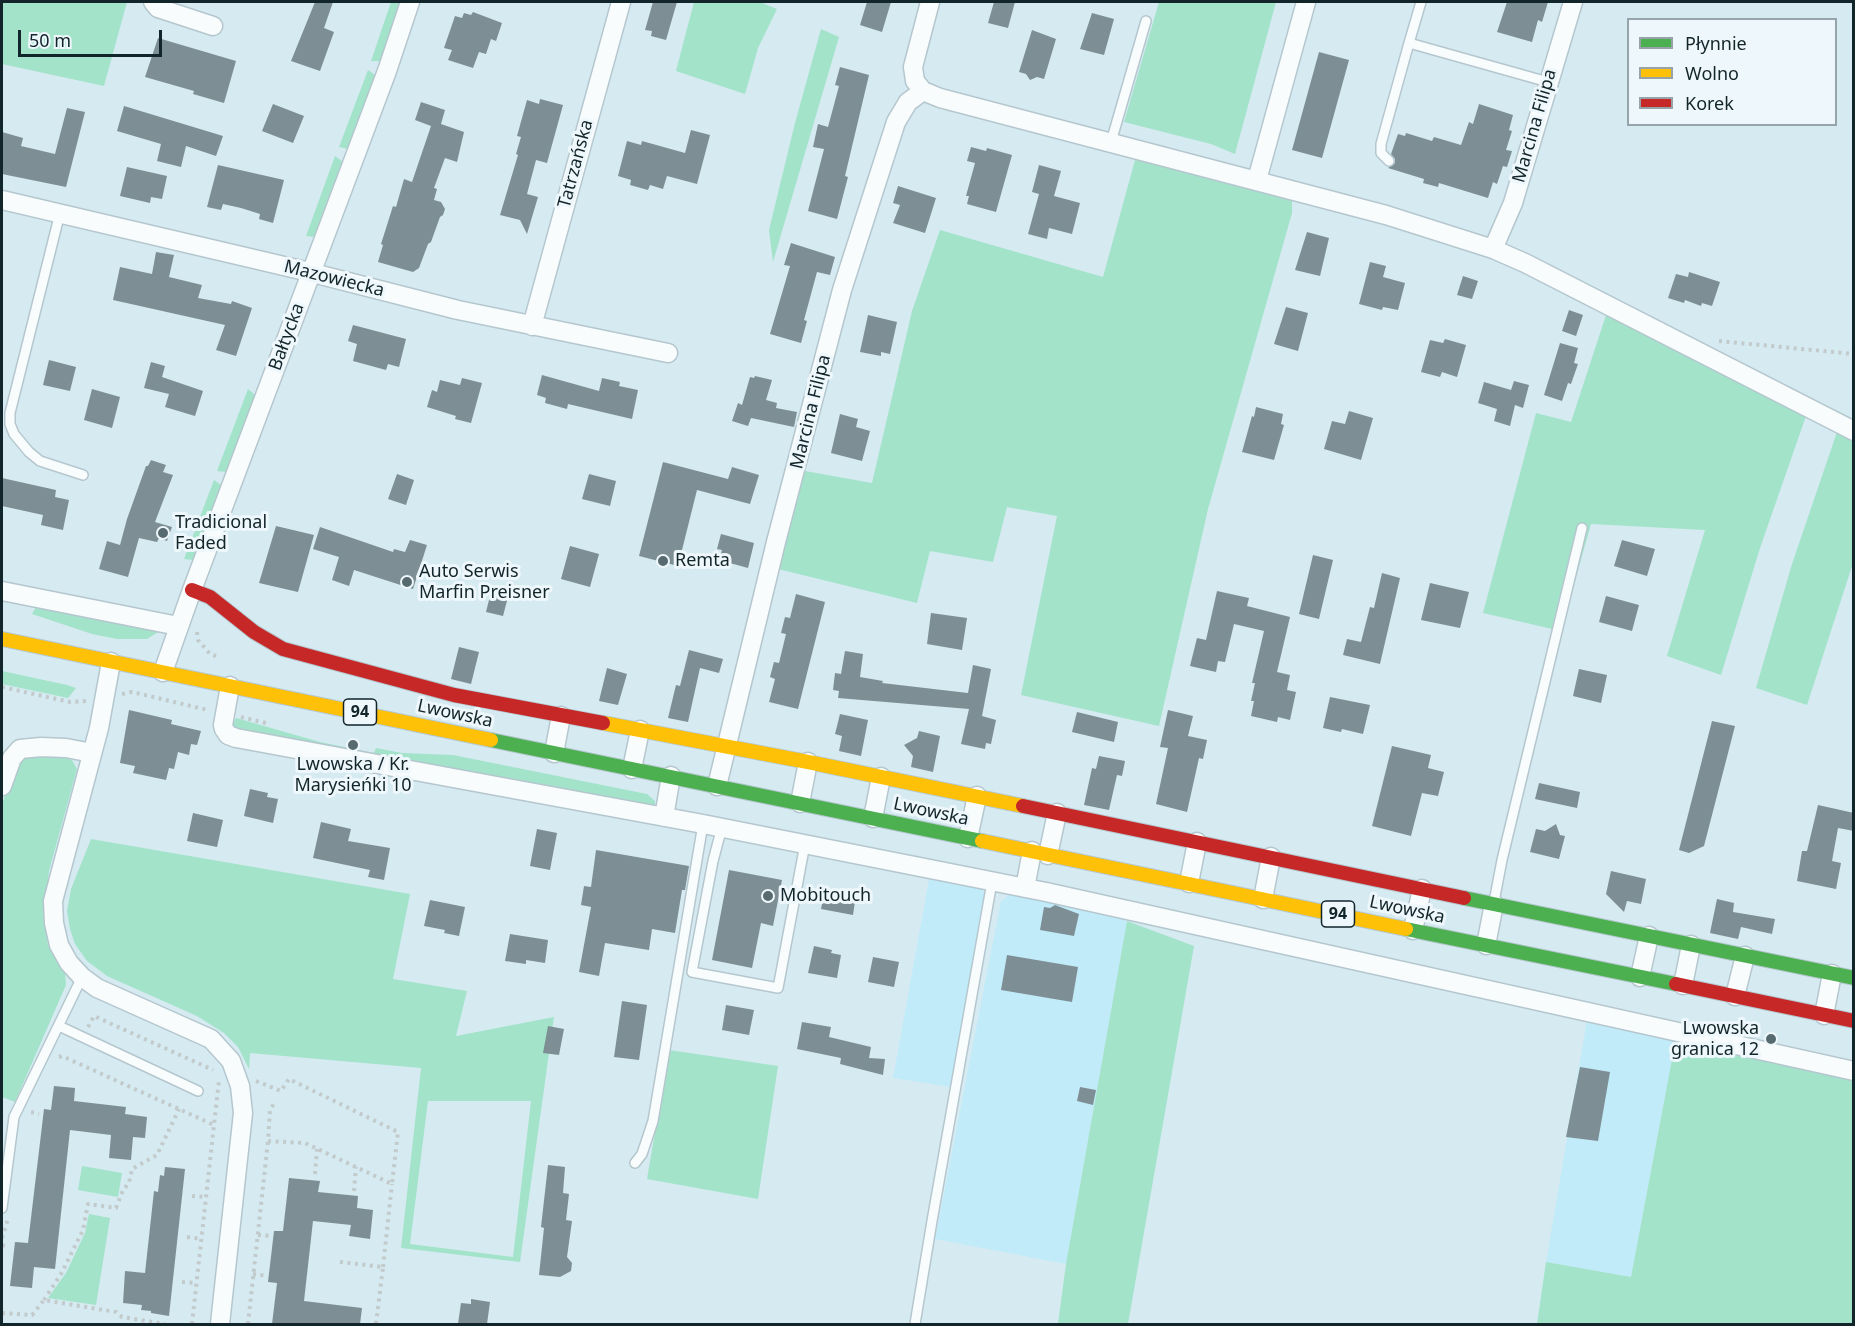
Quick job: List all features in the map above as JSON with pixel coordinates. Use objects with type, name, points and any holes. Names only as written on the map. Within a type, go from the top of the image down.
[{"type":"main road","points":[[192,590],[210,597],[254,632],[283,649],[454,695],[808,762],[1854,978]]},
{"type":"main road","name":"Lwowska","points":[[2,639],[1854,1021]]},
{"type":"street","points":[[153,2],[158,8],[213,26]]},
{"type":"street","name":"Bałtycka","points":[[163,672],[187,627],[192,590],[387,71],[410,2]]},
{"type":"street","name":"Tatrzańska","points":[[532,326],[621,2]]},
{"type":"street","points":[[930,2],[913,67],[915,81],[923,91],[940,98],[1386,215],[1493,249],[1525,263],[1854,431]]},
{"type":"street","points":[[1257,180],[1306,2]]},
{"type":"street","name":"Marcina Filipa","points":[[1493,249],[1513,203],[1573,2]]},
{"type":"street","name":"Marcina Filipa","points":[[717,786],[842,290],[896,122],[908,102],[923,91]]},
{"type":"street","name":"Mazowiecka","points":[[2,200],[532,326],[668,353]]},
{"type":"street","points":[[2,591],[187,627]]},
{"type":"street","points":[[111,662],[92,753],[53,902],[54,922],[59,945],[69,963],[82,977],[97,988],[211,1039],[231,1061],[240,1086],[243,1113],[220,1324]]},
{"type":"street","points":[[230,686],[224,729],[228,735],[236,738],[722,827],[1025,888],[1854,1071]]},
{"type":"street","points":[[554,753],[561,716]]},
{"type":"street","points":[[632,769],[640,730]]},
{"type":"street","points":[[2,786],[12,758],[20,749],[66,748],[92,753]]},
{"type":"street","points":[[800,803],[808,762]]},
{"type":"street","points":[[664,817],[671,776]]},
{"type":"street","points":[[873,818],[881,777]]},
{"type":"street","points":[[968,838],[976,796]]},
{"type":"street","points":[[1025,888],[1057,813]]},
{"type":"street","points":[[1189,884],[1197,842]]},
{"type":"street","points":[[1263,899],[1271,857]]},
{"type":"street","points":[[1413,930],[1422,889]]},
{"type":"street","points":[[1486,945],[1494,904]]},
{"type":"street","points":[[1640,977],[1649,936]]},
{"type":"street","points":[[1683,985],[1691,945]]},
{"type":"street","points":[[1736,996],[1744,956]]},
{"type":"street","points":[[1824,1015],[1832,974]]},
{"type":"lane","points":[[1389,161],[1381,153],[1381,144],[1421,2]]},
{"type":"lane","points":[[1111,142],[1146,21]]},
{"type":"lane","points":[[1409,43],[1548,82]]},
{"type":"lane","points":[[60,213],[6,417],[14,434],[29,453],[40,461],[83,475]]},
{"type":"lane","points":[[1494,904],[1502,860],[1582,528]]},
{"type":"lane","points":[[635,1163],[642,1154],[653,1121],[703,824]]},
{"type":"lane","points":[[722,827],[713,861],[692,972],[778,988],[805,844]]},
{"type":"lane","points":[[915,1324],[992,882]]},
{"type":"lane","points":[[6,1209],[14,1117],[82,977]]},
{"type":"lane","points":[[59,1026],[198,1091]]},
{"type":"path","points":[[1705,356],[1717,341],[1854,354]]},
{"type":"path","points":[[187,627],[210,654],[216,656]]},
{"type":"path","points":[[2,687],[70,702],[83,700],[116,706],[119,697],[124,693],[132,692],[225,714]]},
{"type":"path","points":[[65,1015],[88,1027],[94,1016],[220,1073],[192,1324]]},
{"type":"path","points":[[52,1065],[57,1057],[62,1056],[214,1125]]},
{"type":"path","points":[[252,1080],[281,1091],[288,1079],[398,1132],[376,1324]]},
{"type":"path","points":[[248,1324],[270,1111],[275,1101]]},
{"type":"path","points":[[2,1313],[32,1315],[62,1274],[83,1230],[88,1204],[116,1208],[123,1190],[129,1183],[132,1169],[157,1155],[179,1109]]},
{"type":"path","points":[[268,1141],[305,1143],[392,1184]]},
{"type":"path","points":[[315,1174],[317,1149]]},
{"type":"path","points":[[354,1191],[356,1167]]},
{"type":"path","points":[[192,1196],[206,1197]]},
{"type":"path","points":[[2,1238],[6,1209]]},
{"type":"path","points":[[258,1235],[273,1236]]},
{"type":"path","points":[[187,1238],[202,1239]]},
{"type":"path","points":[[340,1262],[383,1267]]},
{"type":"path","points":[[253,1274],[268,1276]]},
{"type":"path","points":[[182,1282],[197,1283]]},
{"type":"path","points":[[44,1300],[117,1312],[122,1317],[165,1324]]},
{"type":"shaded area","points":[[932,875],[981,884],[985,896],[951,1087],[893,1078],[929,879]]},
{"type":"shaded area","points":[[1013,892],[1089,909],[1127,921],[1066,1264],[935,1239],[1001,901]]},
{"type":"shaded area","points":[[1587,1020],[1676,1038],[1631,1277],[1546,1262]]},
{"type":"green space","points":[[2,2],[127,2],[104,86],[2,64]]},
{"type":"green space","points":[[391,2],[400,2],[380,61],[371,61]]},
{"type":"green space","points":[[694,2],[760,2],[777,9],[758,48],[745,94],[676,71]]},
{"type":"green space","points":[[1159,2],[1276,2],[1235,154],[1211,144],[1124,122]]},
{"type":"green space","points":[[821,29],[839,37],[773,262],[769,230]]},
{"type":"green space","points":[[368,70],[375,75],[348,149],[339,147]]},
{"type":"green space","points":[[335,156],[343,162],[315,237],[306,236]]},
{"type":"green space","points":[[1135,160],[1191,172],[1292,200],[1292,213],[1208,509],[1159,726],[1021,695],[1057,516],[1007,507],[993,562],[930,551],[917,603],[778,569],[805,471],[872,483],[912,311],[940,230],[1103,277]]},
{"type":"green space","points":[[1607,312],[1806,416],[1760,548],[1721,675],[1667,656],[1705,530],[1591,524],[1561,631],[1483,613],[1536,413],[1571,422]]},
{"type":"green space","points":[[248,389],[255,395],[226,472],[217,471]]},
{"type":"green space","points":[[1837,432],[1853,442],[1853,563],[1807,705],[1756,688],[1792,564]]},
{"type":"green space","points":[[214,480],[221,485],[193,560],[184,559]]},
{"type":"green space","points":[[38,603],[160,631],[147,639],[117,639],[92,634],[32,614]]},
{"type":"green space","points":[[2,671],[76,688],[68,698],[2,684]]},
{"type":"green space","points":[[236,718],[320,742],[374,753],[376,748],[402,753],[453,755],[647,794],[655,801],[655,805],[653,807],[236,731],[232,726]]},
{"type":"green space","points":[[61,756],[72,760],[77,769],[49,871],[44,917],[48,945],[65,974],[66,985],[15,1102],[2,1097],[2,805],[15,763],[24,758]]},
{"type":"green space","points":[[91,839],[410,894],[393,979],[467,991],[456,1036],[554,1017],[520,1262],[401,1248],[421,1068],[250,1053],[249,1069],[238,1047],[224,1033],[197,1016],[107,976],[87,961],[75,944],[70,929],[67,911],[71,889]],"holes":[[[428,1101],[531,1101],[513,1257],[410,1244]]]},
{"type":"green space","points":[[1127,921],[1194,946],[1128,1324],[1058,1324],[1066,1264]]},
{"type":"green space","points":[[1676,1038],[1853,1079],[1853,1324],[1537,1324],[1546,1262],[1631,1277]]},
{"type":"green space","points":[[669,1050],[778,1066],[758,1199],[647,1179]]},
{"type":"green space","points":[[82,1166],[122,1173],[118,1197],[78,1190]]},
{"type":"green space","points":[[89,1214],[110,1218],[96,1305],[48,1298],[66,1273],[85,1233]]},
{"type":"building","points":[[315,2],[333,2],[324,28],[334,32],[320,71],[291,61]]},
{"type":"building","points":[[653,2],[677,2],[666,40],[651,36],[652,31],[645,30]]},
{"type":"building","points":[[867,2],[891,2],[882,32],[860,25]]},
{"type":"building","points":[[994,2],[1015,2],[1008,28],[988,23]]},
{"type":"building","points":[[1507,2],[1548,2],[1542,22],[1538,20],[1532,42],[1497,32]]},
{"type":"building","points":[[473,12],[502,23],[496,41],[491,39],[486,54],[479,52],[473,68],[448,60],[452,50],[444,48],[455,16],[462,18],[464,13],[471,15]]},
{"type":"building","points":[[1092,13],[1114,19],[1104,55],[1080,49]]},
{"type":"building","points":[[1032,30],[1056,39],[1044,79],[1037,77],[1030,80],[1026,74],[1019,72]]},
{"type":"building","points":[[158,38],[236,61],[224,103],[193,94],[194,91],[145,77]]},
{"type":"building","points":[[1319,52],[1349,60],[1322,158],[1292,150]]},
{"type":"building","points":[[840,67],[869,75],[837,219],[808,211],[824,149],[813,147],[818,124],[828,127],[839,86],[835,85]]},
{"type":"building","points":[[540,99],[563,105],[547,163],[536,160],[527,194],[538,197],[527,234],[520,220],[500,215],[518,155],[516,154],[521,137],[517,136],[527,100],[539,104]]},
{"type":"building","points":[[421,102],[445,110],[441,124],[464,132],[457,162],[445,158],[434,188],[437,189],[434,200],[441,202],[445,209],[419,268],[413,272],[378,262],[393,206],[396,207],[404,179],[412,182],[431,126],[415,120]]},
{"type":"building","points":[[273,104],[304,116],[293,143],[262,131]]},
{"type":"building","points":[[1479,104],[1513,115],[1509,130],[1512,131],[1506,150],[1512,151],[1507,167],[1503,166],[1497,184],[1493,182],[1488,198],[1439,183],[1438,187],[1423,183],[1424,179],[1388,168],[1395,163],[1391,154],[1398,134],[1405,136],[1406,133],[1432,141],[1434,137],[1461,145],[1469,122],[1473,124]]},
{"type":"building","points":[[124,106],[223,136],[216,156],[186,146],[181,167],[157,161],[161,144],[117,131]]},
{"type":"building","points":[[67,108],[85,112],[66,187],[2,174],[2,132],[23,138],[21,146],[55,154]]},
{"type":"building","points":[[691,130],[710,135],[697,184],[667,176],[663,189],[650,185],[648,190],[630,185],[631,180],[618,176],[627,141],[641,145],[642,141],[685,153]]},
{"type":"building","points":[[971,147],[986,151],[987,148],[1012,155],[996,212],[967,204],[969,196],[966,196],[975,163],[967,161]]},
{"type":"building","points":[[218,165],[284,180],[273,223],[259,219],[260,214],[241,208],[223,204],[221,210],[207,207]]},
{"type":"building","points":[[1039,165],[1061,171],[1054,196],[1080,203],[1072,234],[1049,228],[1047,239],[1028,234],[1039,194],[1032,192]]},
{"type":"building","points":[[127,167],[167,176],[162,199],[151,197],[150,203],[120,196]]},
{"type":"building","points":[[898,186],[936,198],[925,233],[893,223],[900,205],[893,203]]},
{"type":"building","points":[[1307,232],[1329,238],[1320,276],[1295,270]]},
{"type":"building","points":[[791,243],[835,257],[830,275],[817,272],[804,320],[807,321],[801,343],[770,334],[790,266],[784,265]]},
{"type":"building","points":[[156,252],[174,255],[169,277],[202,285],[198,298],[231,304],[232,301],[252,308],[236,356],[216,350],[225,325],[113,300],[120,267],[152,274]]},
{"type":"building","points":[[1370,262],[1386,266],[1383,277],[1405,283],[1398,310],[1383,307],[1382,310],[1359,304]]},
{"type":"building","points":[[1689,272],[1720,282],[1712,306],[1702,303],[1701,306],[1685,300],[1684,303],[1668,298],[1676,274],[1688,277]]},
{"type":"building","points":[[1463,276],[1478,281],[1472,299],[1457,295]]},
{"type":"building","points":[[1286,307],[1308,313],[1298,351],[1274,344]]},
{"type":"building","points":[[1569,310],[1583,315],[1576,336],[1562,331]]},
{"type":"building","points":[[868,315],[897,322],[890,354],[881,352],[881,356],[860,352]]},
{"type":"building","points":[[353,325],[406,339],[399,367],[388,364],[386,370],[353,361],[357,344],[348,341]]},
{"type":"building","points":[[1445,339],[1466,345],[1457,377],[1442,372],[1440,377],[1421,372],[1430,340],[1443,343]]},
{"type":"building","points":[[1560,343],[1578,348],[1574,363],[1578,364],[1562,401],[1544,395]]},
{"type":"building","points":[[49,360],[76,367],[70,391],[43,385]]},
{"type":"building","points":[[151,362],[165,366],[162,377],[203,391],[195,416],[165,407],[169,394],[144,388]]},
{"type":"building","points":[[542,375],[599,391],[602,378],[620,382],[619,386],[638,390],[632,419],[568,404],[567,409],[545,403],[546,398],[537,395]]},
{"type":"building","points":[[750,377],[772,380],[766,400],[777,403],[776,408],[797,412],[794,427],[751,418],[748,426],[732,421],[738,403],[742,405]]},
{"type":"building","points":[[462,378],[482,383],[471,423],[427,407],[432,390],[437,392],[440,380],[460,385]]},
{"type":"building","points":[[1514,381],[1529,385],[1523,408],[1515,405],[1510,426],[1494,421],[1497,409],[1478,403],[1484,382],[1511,390]]},
{"type":"building","points":[[92,389],[120,397],[112,428],[84,420]]},
{"type":"building","points":[[1256,407],[1283,414],[1281,424],[1284,425],[1274,460],[1242,452]]},
{"type":"building","points":[[1349,411],[1373,418],[1361,460],[1324,449],[1332,421],[1345,424]]},
{"type":"building","points":[[840,414],[858,419],[856,427],[870,431],[862,461],[831,453]]},
{"type":"building","points":[[151,460],[166,465],[163,472],[173,475],[155,522],[172,527],[167,541],[159,538],[157,542],[139,538],[128,577],[99,569],[107,541],[120,545],[146,466]]},
{"type":"building","points":[[663,462],[728,479],[732,467],[759,475],[750,504],[697,490],[678,566],[639,556]]},
{"type":"building","points":[[397,474],[414,480],[406,505],[388,499]]},
{"type":"building","points":[[589,474],[616,481],[610,506],[582,499]]},
{"type":"building","points":[[2,478],[56,490],[55,497],[69,500],[63,530],[41,525],[43,515],[2,506]]},
{"type":"building","points":[[276,526],[314,535],[298,592],[259,583]]},
{"type":"building","points":[[320,527],[393,552],[394,549],[405,552],[410,540],[427,545],[413,589],[354,570],[349,586],[332,580],[339,557],[313,549]]},
{"type":"building","points":[[721,534],[754,543],[748,568],[719,560],[722,550],[717,549]]},
{"type":"building","points":[[1622,540],[1655,549],[1647,576],[1614,566]]},
{"type":"building","points":[[570,546],[599,554],[590,587],[561,579]]},
{"type":"building","points":[[1313,555],[1333,560],[1319,619],[1299,614]]},
{"type":"building","points":[[1382,573],[1400,578],[1380,664],[1343,655],[1347,639],[1361,642],[1370,607],[1374,608]]},
{"type":"building","points":[[1430,583],[1469,592],[1460,628],[1421,620]]},
{"type":"building","points":[[1217,591],[1249,598],[1247,606],[1290,617],[1277,672],[1290,675],[1287,690],[1296,692],[1290,720],[1278,717],[1277,722],[1251,716],[1254,701],[1251,701],[1255,683],[1252,683],[1264,631],[1234,624],[1225,662],[1218,661],[1216,672],[1190,666],[1197,638],[1206,640]]},
{"type":"building","points":[[491,592],[508,597],[503,616],[486,612]]},
{"type":"building","points":[[796,594],[825,602],[798,709],[769,702],[775,679],[770,677],[774,662],[779,663],[786,634],[781,633],[785,617],[790,618]]},
{"type":"building","points":[[1606,596],[1639,605],[1632,631],[1599,622]]},
{"type":"building","points":[[931,613],[967,618],[962,650],[927,644]]},
{"type":"building","points":[[459,647],[479,652],[471,684],[451,679]]},
{"type":"building","points":[[689,650],[723,659],[719,673],[700,668],[688,722],[668,718],[676,685],[680,686]]},
{"type":"building","points":[[845,651],[863,654],[860,677],[883,681],[882,683],[968,693],[973,665],[991,669],[982,716],[996,720],[991,744],[986,743],[985,749],[961,744],[969,709],[838,698],[839,691],[833,690],[835,673],[841,674]]},
{"type":"building","points":[[607,668],[627,674],[618,705],[599,701]]},
{"type":"building","points":[[1579,669],[1607,675],[1601,703],[1573,696]]},
{"type":"building","points":[[1330,697],[1370,705],[1363,734],[1342,729],[1341,732],[1323,728]]},
{"type":"building","points":[[129,710],[172,720],[171,724],[201,731],[197,745],[191,744],[189,755],[178,752],[174,769],[169,768],[166,780],[133,773],[135,766],[120,763]]},
{"type":"building","points":[[1168,710],[1193,716],[1188,736],[1207,740],[1203,759],[1199,758],[1187,812],[1156,804],[1168,748],[1160,747]]},
{"type":"building","points":[[1077,712],[1118,722],[1114,742],[1072,732]]},
{"type":"building","points":[[840,714],[868,720],[861,756],[839,751],[842,736],[835,734]]},
{"type":"building","points":[[1712,721],[1735,726],[1704,846],[1689,853],[1679,850]]},
{"type":"building","points":[[919,731],[940,736],[933,772],[911,767],[913,756],[904,745],[917,738]]},
{"type":"building","points":[[1392,746],[1431,755],[1428,768],[1444,772],[1438,796],[1422,793],[1411,836],[1372,826]]},
{"type":"building","points":[[1099,756],[1125,761],[1122,776],[1117,775],[1109,810],[1084,805],[1092,768],[1096,769]]},
{"type":"building","points":[[1539,783],[1580,792],[1577,808],[1535,799]]},
{"type":"building","points":[[250,789],[268,793],[267,797],[278,799],[273,823],[244,816]]},
{"type":"building","points":[[1818,805],[1854,813],[1854,831],[1838,828],[1832,861],[1841,863],[1836,889],[1797,881],[1802,851],[1807,851]]},
{"type":"building","points":[[193,813],[223,820],[217,847],[187,841]]},
{"type":"building","points":[[321,822],[351,829],[348,841],[390,848],[384,880],[368,877],[370,870],[313,858]]},
{"type":"building","points":[[1556,824],[1560,835],[1565,836],[1559,859],[1530,852],[1536,829],[1545,831]]},
{"type":"building","points":[[537,829],[557,833],[550,870],[530,866]]},
{"type":"building","points":[[596,850],[689,866],[685,890],[682,890],[675,933],[652,929],[649,950],[605,943],[599,976],[579,972],[591,907],[581,905],[584,886],[591,887]]},
{"type":"building","points":[[729,870],[782,880],[773,926],[761,923],[752,968],[712,960]]},
{"type":"building","points":[[1611,871],[1646,879],[1641,904],[1627,901],[1624,912],[1606,894]]},
{"type":"building","points":[[825,889],[856,895],[853,915],[821,909]]},
{"type":"building","points":[[1717,899],[1734,903],[1733,912],[1775,919],[1772,934],[1741,927],[1738,939],[1710,933]]},
{"type":"building","points":[[430,900],[465,907],[459,936],[444,933],[445,930],[424,926]]},
{"type":"building","points":[[1055,905],[1079,914],[1074,936],[1040,930],[1044,907],[1050,908]]},
{"type":"building","points":[[510,934],[548,940],[545,963],[526,960],[526,964],[505,961]]},
{"type":"building","points":[[814,946],[832,950],[831,953],[841,955],[837,978],[808,973]]},
{"type":"building","points":[[1007,955],[1078,967],[1072,1002],[1001,990]]},
{"type":"building","points":[[873,957],[899,962],[894,987],[868,982]]},
{"type":"building","points":[[622,1001],[647,1005],[639,1060],[614,1057]]},
{"type":"building","points":[[726,1005],[754,1010],[749,1035],[722,1030]]},
{"type":"building","points":[[802,1022],[831,1027],[829,1037],[871,1047],[869,1058],[885,1059],[883,1075],[840,1064],[841,1058],[797,1049]]},
{"type":"building","points":[[548,1026],[564,1029],[559,1055],[543,1053]]},
{"type":"building","points":[[1580,1067],[1610,1072],[1598,1141],[1566,1137]]},
{"type":"building","points":[[54,1086],[75,1088],[74,1101],[126,1107],[125,1114],[147,1117],[145,1138],[133,1137],[131,1160],[109,1158],[111,1135],[70,1130],[55,1269],[34,1267],[32,1288],[10,1286],[15,1242],[28,1243],[44,1109],[51,1110]]},
{"type":"building","points":[[1080,1087],[1096,1090],[1093,1105],[1077,1101]]},
{"type":"building","points":[[548,1165],[565,1167],[563,1193],[569,1194],[566,1220],[572,1221],[567,1257],[572,1263],[571,1271],[560,1277],[539,1275],[544,1228],[541,1227]]},
{"type":"building","points":[[165,1167],[185,1169],[169,1316],[141,1310],[142,1305],[123,1303],[125,1271],[145,1273],[154,1191],[158,1192],[160,1175],[164,1176]]},
{"type":"building","points":[[289,1178],[320,1181],[318,1192],[358,1196],[357,1208],[373,1210],[370,1239],[349,1236],[351,1225],[313,1221],[304,1301],[362,1308],[360,1324],[272,1324],[277,1283],[268,1282],[274,1231],[283,1231]]},
{"type":"building","points":[[471,1299],[490,1302],[487,1324],[458,1324],[461,1303],[471,1304]]},
{"type":"traffic: fast","points":[[491,740],[982,841]]},
{"type":"traffic: fast","points":[[1464,898],[1854,978]]},
{"type":"traffic: fast","points":[[1406,929],[1676,984]]},
{"type":"traffic: slow","points":[[2,639],[491,740]]},
{"type":"traffic: slow","points":[[603,723],[1023,806]]},
{"type":"traffic: slow","points":[[982,841],[1406,929]]},
{"type":"traffic: jam","points":[[192,590],[210,597],[254,632],[283,649],[454,695],[603,723]]},
{"type":"traffic: jam","points":[[1023,806],[1464,898]]},
{"type":"traffic: jam","points":[[1676,984],[1854,1021]]},
{"type":"place","name":"Tradicional Faded","points":[[163,533]]},
{"type":"place","name":"Remta","points":[[663,561]]},
{"type":"place","name":"Auto Serwis Marfin Preisner","points":[[407,582]]},
{"type":"place","name":"Lwowska / Kr. Marysieńki 10","points":[[353,745]]},
{"type":"place","name":"Mobitouch","points":[[768,896]]},
{"type":"place","name":"Lwowska granica 12","points":[[1771,1039]]}]
